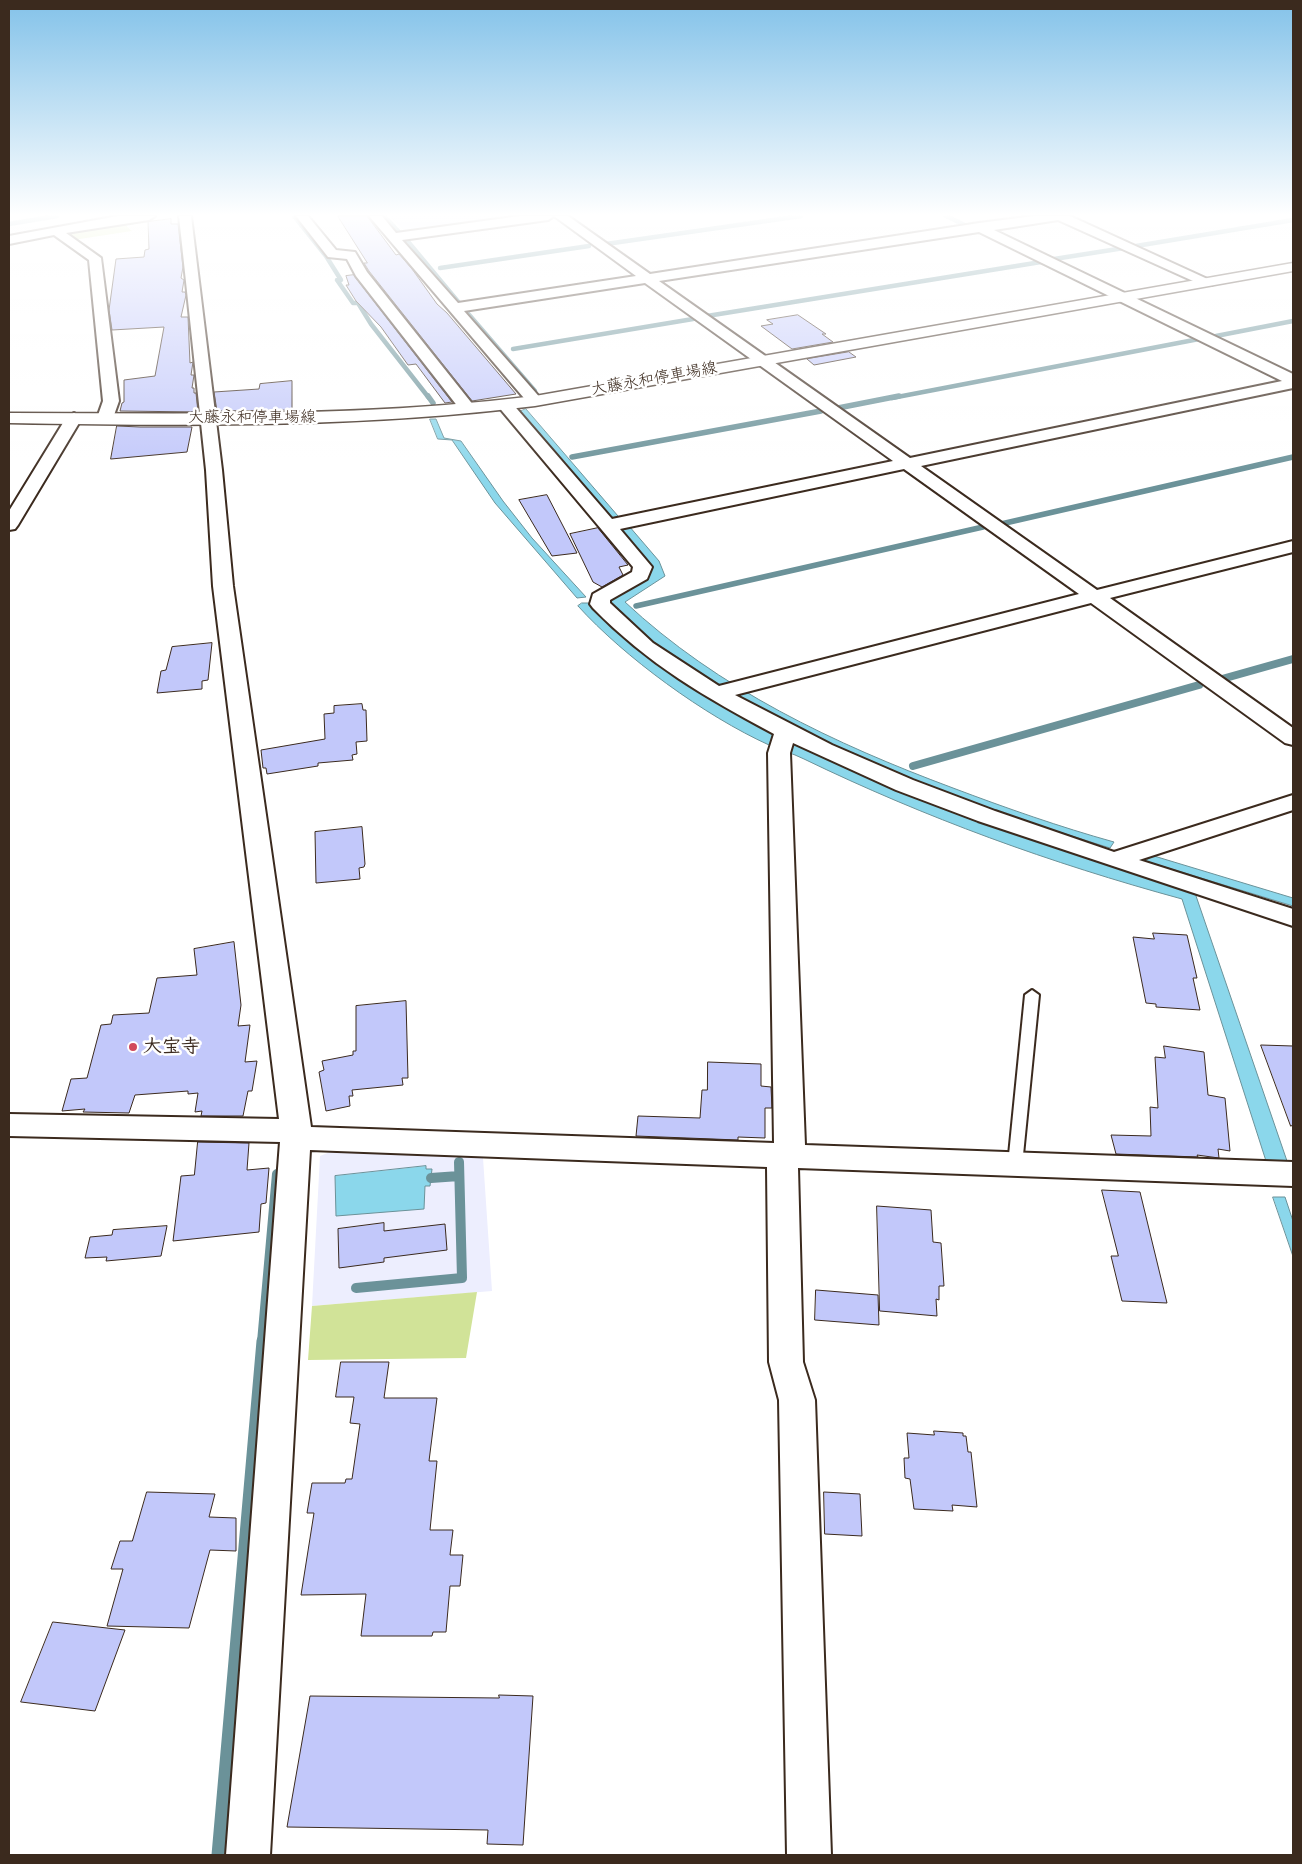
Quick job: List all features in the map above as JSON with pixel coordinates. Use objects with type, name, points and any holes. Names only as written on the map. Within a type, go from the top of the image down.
[{"type":"main road","name":"大藤永和停車場線","points":[[9,418],[370,417],[468,409],[534,400],[1081,303]]},
{"type":"street","points":[[101,303],[111,401],[105,418]]},
{"type":"street","points":[[195,303],[208,418],[223,586],[296,1134],[248,1855]]},
{"type":"street","points":[[385,303],[468,409]]},
{"type":"street","points":[[450,303],[534,400]]},
{"type":"street","points":[[454,308],[487,303]]},
{"type":"street","points":[[680,303],[1293,738]]},
{"type":"street","points":[[1135,303],[1293,381]]},
{"type":"street","points":[[607,526],[1293,381]]},
{"type":"street","points":[[505,405],[644,570],[640,575],[600,598],[600,604],[634,637],[674,667],[727,691],[782,743],[893,781],[976,814],[1293,918]]},
{"type":"street","points":[[9,525],[74,418]]},
{"type":"street","points":[[727,691],[1293,546]]},
{"type":"street","points":[[782,743],[786,1362],[796,1400],[808,1855]]},
{"type":"street","points":[[1114,860],[1293,802]]},
{"type":"street","points":[[9,1125],[296,1134],[786,1157],[1293,1174]]},
{"type":"lane","points":[[1015,1165],[1032,995]]},
{"type":"shaded area","points":[[330,1152],[483,1158],[492,1291],[312,1306],[320,1156]]},
{"type":"green space","points":[[477,1292],[466,1358],[308,1360],[312,1306]]},
{"type":"water","points":[[526,409],[618,516],[609,519],[519,412]]},
{"type":"water","points":[[430,419],[436,419],[444,438],[461,441],[503,501],[532,538],[586,597],[577,598],[495,503],[452,440],[438,439]]},
{"type":"water","points":[[629,526],[659,561],[665,576],[625,602],[699,662],[780,711],[865,753],[1013,810],[1114,842],[1110,848],[987,808],[907,777],[868,761],[773,716],[724,690],[693,670],[634,627],[609,601],[642,582],[650,574],[646,560],[619,529]]},
{"type":"water","points":[[582,603],[589,603],[627,640],[666,670],[771,733],[890,787],[970,819],[1195,893],[1287,1161],[1266,1161],[1182,899],[1084,870],[989,838],[896,801],[744,733],[693,702],[642,665],[618,645],[578,606]]},
{"type":"water","points":[[1154,856],[1293,898],[1293,906],[1145,861]]},
{"type":"water","points":[[426,1166],[426,1169],[432,1169],[430,1186],[425,1186],[424,1209],[336,1216],[335,1176]]},
{"type":"water","points":[[1273,1197],[1285,1197],[1293,1221],[1293,1256]]},
{"type":"building","points":[[110,303],[184,303],[181,317],[188,317],[190,363],[193,362],[191,375],[194,375],[192,388],[194,388],[194,393],[196,393],[198,412],[120,411],[124,402],[124,380],[155,376],[164,327],[112,330]]},
{"type":"building","points":[[358,303],[375,303],[452,402],[445,403],[416,364],[408,365],[381,327]]},
{"type":"building","points":[[394,303],[436,303],[516,394],[472,401]]},
{"type":"building","points":[[798,315],[826,334],[822,334],[833,342],[792,349],[761,326],[773,324],[767,320]]},
{"type":"building","points":[[849,352],[856,357],[814,365],[807,359]]},
{"type":"building","points":[[292,381],[292,410],[217,411],[214,392],[259,389],[260,384]]},
{"type":"building","points":[[117,426],[192,427],[187,452],[111,459]]},
{"type":"building","points":[[547,495],[577,553],[552,556],[519,500]]},
{"type":"building","points":[[598,528],[628,565],[619,567],[623,575],[602,587],[593,582],[570,534]]},
{"type":"building","points":[[212,643],[208,680],[202,681],[202,689],[157,693],[161,671],[166,670],[172,647]]},
{"type":"building","points":[[362,704],[363,710],[366,710],[367,741],[356,742],[357,754],[352,755],[353,760],[318,763],[318,766],[267,774],[266,768],[263,768],[261,750],[325,739],[324,714],[334,713],[334,706]]},
{"type":"building","points":[[362,827],[365,864],[364,867],[359,868],[360,879],[316,883],[315,832]]},
{"type":"building","points":[[1153,933],[1187,935],[1197,978],[1193,978],[1200,1010],[1156,1007],[1156,1004],[1146,1003],[1133,937],[1154,939]]},
{"type":"building","points":[[234,942],[241,1005],[238,1026],[250,1025],[245,1062],[257,1061],[252,1091],[248,1091],[243,1116],[201,1116],[202,1111],[195,1112],[198,1093],[188,1094],[188,1091],[135,1095],[129,1113],[83,1112],[85,1109],[62,1111],[71,1079],[87,1078],[101,1025],[111,1024],[113,1015],[149,1013],[157,978],[197,975],[194,949]]},
{"type":"building","points":[[406,1001],[408,1078],[402,1078],[403,1085],[352,1090],[353,1096],[349,1096],[350,1106],[326,1111],[319,1072],[324,1070],[322,1061],[353,1055],[353,1051],[356,1051],[356,1006]]},
{"type":"building","points":[[1261,1045],[1293,1046],[1293,1125],[1291,1126]]},
{"type":"building","points":[[1164,1046],[1204,1052],[1208,1095],[1225,1098],[1230,1151],[1218,1149],[1219,1158],[1197,1155],[1198,1157],[1116,1154],[1111,1135],[1151,1136],[1150,1107],[1158,1108],[1155,1057],[1165,1058]]},
{"type":"building","points":[[708,1062],[761,1064],[761,1086],[771,1087],[772,1108],[765,1108],[765,1138],[738,1137],[738,1140],[636,1136],[638,1116],[700,1118],[702,1090],[707,1090]]},
{"type":"building","points":[[198,1142],[249,1143],[247,1170],[269,1168],[266,1203],[261,1204],[259,1232],[173,1241],[181,1176],[194,1175]]},
{"type":"building","points":[[1102,1190],[1140,1192],[1167,1303],[1122,1301],[1111,1256],[1118,1256]]},
{"type":"building","points":[[877,1206],[931,1210],[933,1242],[941,1243],[944,1286],[939,1286],[939,1300],[936,1299],[937,1316],[880,1311]]},
{"type":"building","points":[[384,1223],[384,1231],[445,1224],[447,1250],[384,1258],[384,1262],[339,1268],[338,1229]]},
{"type":"building","points":[[167,1226],[161,1256],[106,1261],[107,1257],[85,1258],[90,1237],[112,1235],[113,1230]]},
{"type":"building","points":[[816,1290],[878,1295],[879,1325],[815,1320]]},
{"type":"building","points":[[341,1362],[389,1362],[384,1398],[437,1398],[429,1461],[437,1461],[430,1530],[453,1530],[450,1555],[463,1555],[460,1586],[450,1586],[446,1632],[433,1632],[432,1636],[361,1636],[366,1594],[301,1595],[314,1513],[307,1513],[312,1483],[345,1483],[346,1479],[352,1479],[360,1424],[350,1423],[354,1397],[336,1397]]},
{"type":"building","points":[[934,1431],[963,1433],[963,1436],[966,1436],[968,1452],[971,1452],[977,1507],[952,1505],[953,1511],[914,1509],[910,1479],[905,1478],[904,1458],[909,1458],[907,1433],[934,1435]]},
{"type":"building","points":[[147,1492],[215,1494],[209,1517],[236,1518],[236,1551],[210,1550],[189,1628],[107,1626],[123,1569],[111,1569],[120,1541],[132,1541]]},
{"type":"building","points":[[824,1492],[860,1494],[862,1536],[825,1534]]},
{"type":"building","points":[[53,1622],[125,1630],[95,1711],[21,1702]]},
{"type":"building","points":[[499,1695],[533,1696],[523,1845],[487,1844],[488,1830],[287,1827],[310,1696],[499,1698]]},
{"type":"waterway","points":[[353,303],[358,303],[371,324],[429,398]]},
{"type":"waterway","points":[[707,316],[787,303]]},
{"type":"waterway","points":[[465,310],[535,391]]},
{"type":"waterway","points":[[513,349],[693,319]]},
{"type":"waterway","points":[[1216,336],[1293,321]]},
{"type":"waterway","points":[[892,398],[1199,339]]},
{"type":"waterway","points":[[428,396],[433,403]]},
{"type":"waterway","points":[[838,408],[899,396]]},
{"type":"waterway","points":[[572,457],[821,411]]},
{"type":"waterway","points":[[1001,524],[1293,457]]},
{"type":"waterway","points":[[636,606],[983,527]]},
{"type":"waterway","points":[[1222,679],[1293,659]]},
{"type":"waterway","points":[[913,766],[1199,685]]},
{"type":"waterway","points":[[356,1288],[462,1278],[459,1162]]},
{"type":"waterway","points":[[262,1342],[277,1174]]},
{"type":"waterway","points":[[431,1178],[459,1176]]},
{"type":"waterway","points":[[218,1855],[263,1341]]},
{"type":"place","name":"大宝寺","points":[[133,1047]]}]
